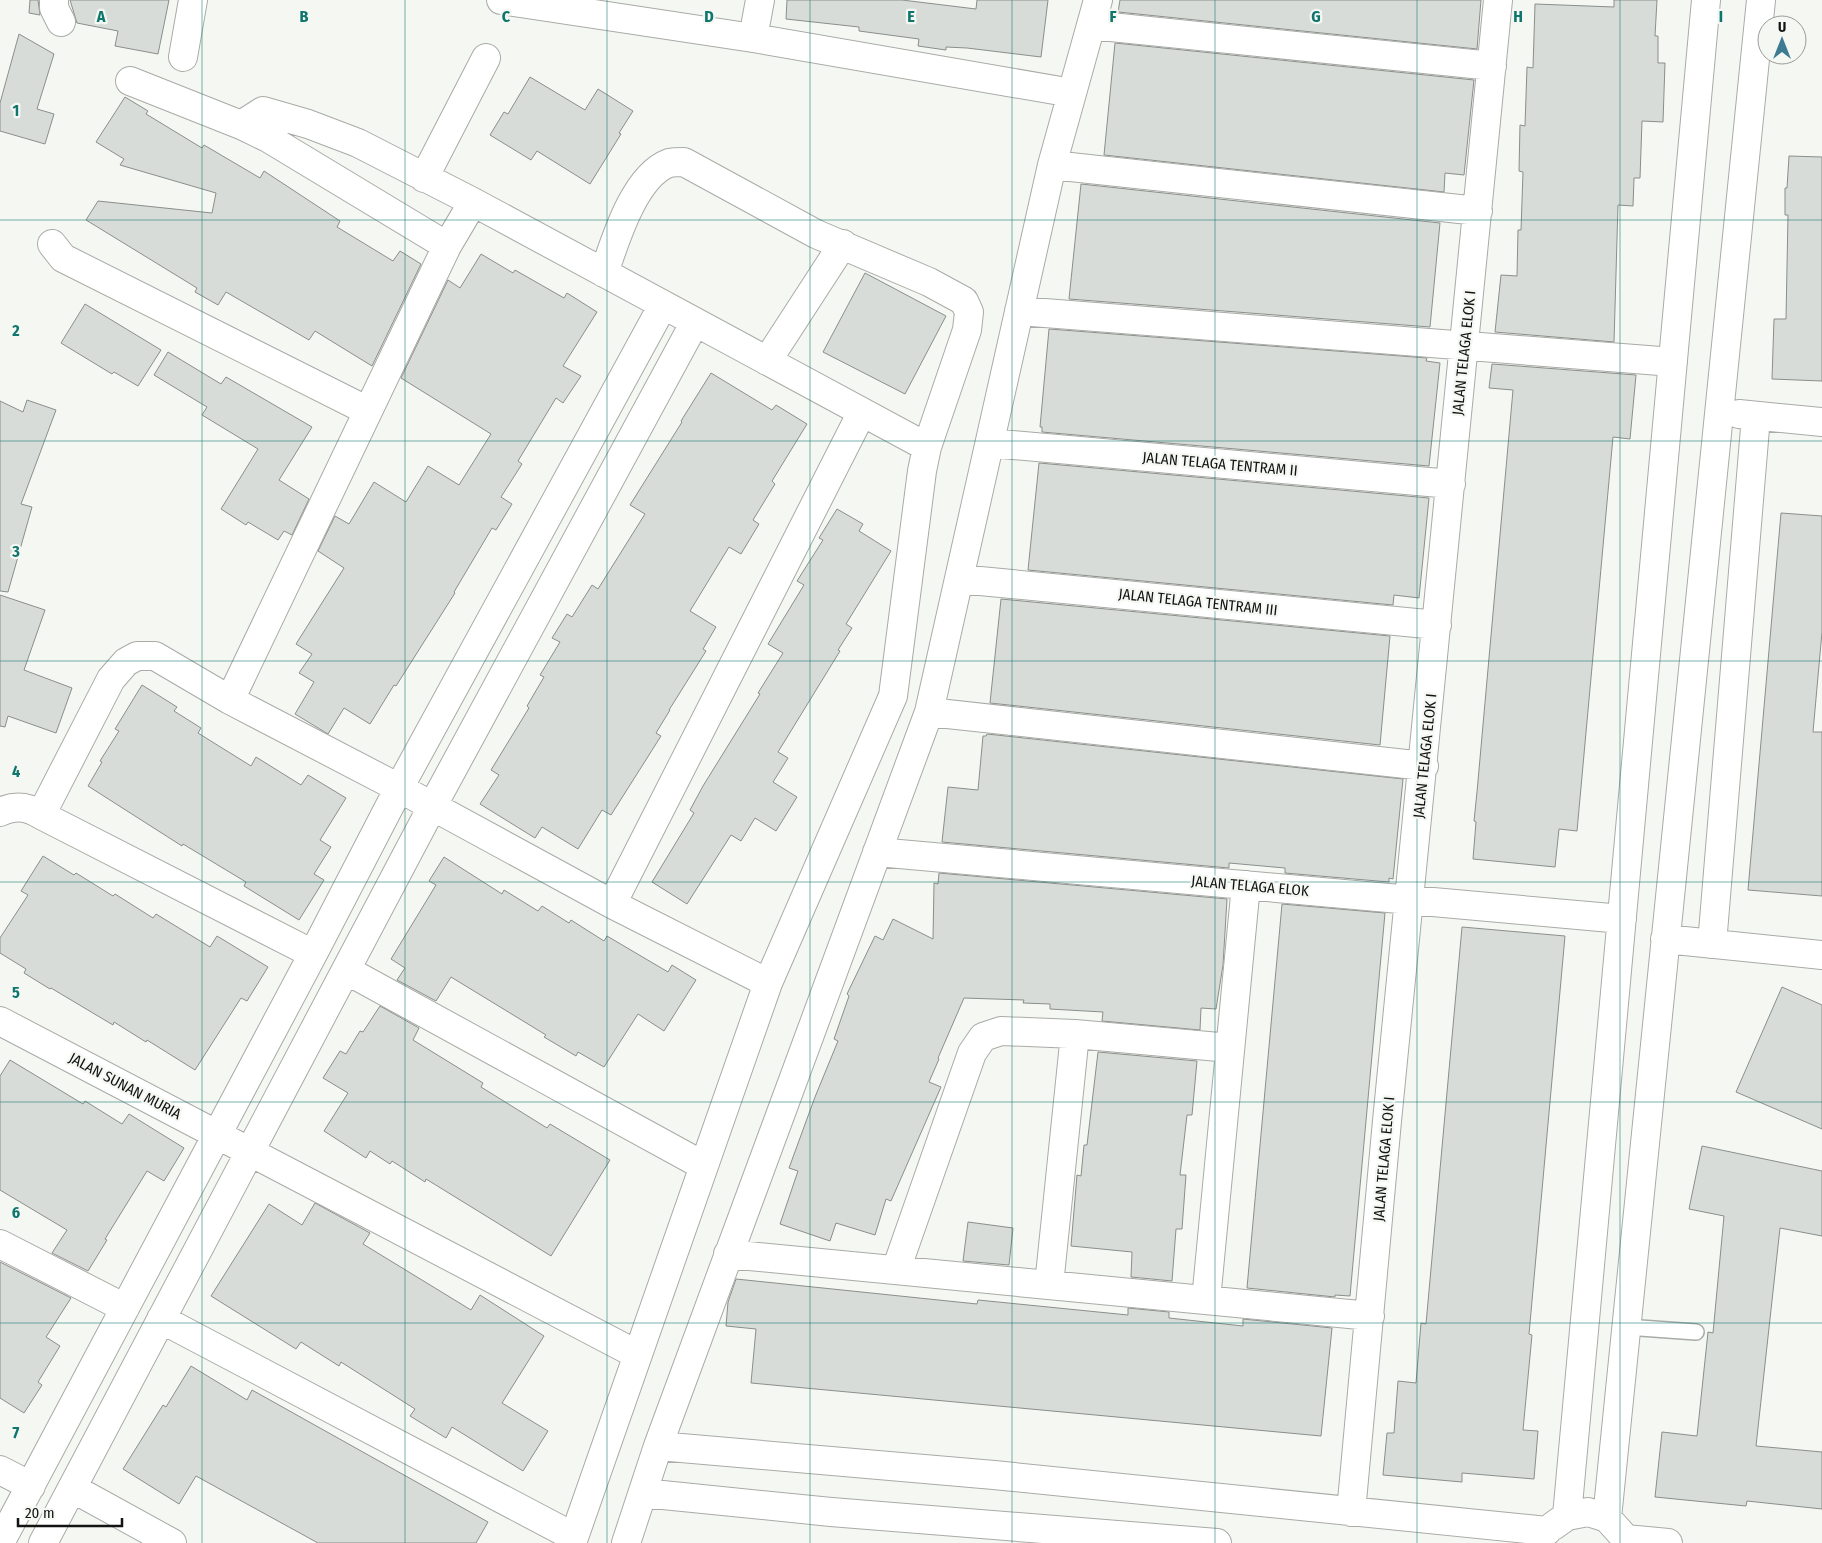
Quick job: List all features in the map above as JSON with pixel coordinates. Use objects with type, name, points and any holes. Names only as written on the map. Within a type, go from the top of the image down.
[{"type":"street","points":[[183,56],[193,0]]},
{"type":"street","points":[[501,0],[753,38],[1072,93]]},
{"type":"street","points":[[753,38],[760,0]]},
{"type":"street","name":"JALAN TELAGA ELOK I","points":[[1351,1512],[1498,0]]},
{"type":"street","points":[[1552,1530],[1622,919],[1706,0]]},
{"type":"street","points":[[1607,1518],[1761,0]]},
{"type":"street","points":[[626,1543],[658,1446],[728,1254],[929,712],[1052,164],[1094,12],[1492,66]]},
{"type":"street","points":[[424,178],[486,58]]},
{"type":"street","points":[[130,81],[241,125],[290,150],[447,246]]},
{"type":"street","points":[[241,125],[263,110],[308,124],[358,143],[473,202],[927,447]]},
{"type":"street","points":[[161,1318],[573,1540],[768,984],[893,696],[922,471],[927,447],[966,330],[969,312],[964,301],[928,282],[816,234],[684,162],[671,162],[659,167],[644,182],[622,220],[604,273]]},
{"type":"street","points":[[1052,164],[1478,211]]},
{"type":"street","points":[[230,700],[447,246],[473,202]]},
{"type":"street","points":[[52,244],[63,258],[368,410]]},
{"type":"street","points":[[767,361],[843,244]]},
{"type":"street","points":[[0,1543],[313,954],[399,788],[663,305]]},
{"type":"street","points":[[1019,310],[1673,362]]},
{"type":"street","points":[[43,1543],[432,807],[695,322]]},
{"type":"street","points":[[612,904],[862,412]]},
{"type":"street","points":[[1718,412],[1822,422]]},
{"type":"street","points":[[1712,944],[1756,416]]},
{"type":"street","name":"JALAN TELAGA TENTRAM II","points":[[990,443],[1451,484]]},
{"type":"street","name":"JALAN TELAGA TENTRAM III","points":[[959,579],[1438,625]]},
{"type":"street","points":[[41,815],[111,680],[126,662],[137,656],[155,656],[230,700],[399,788],[612,904],[768,984]]},
{"type":"street","points":[[929,712],[1424,766]]},
{"type":"street","points":[[0,812],[13,806],[31,808],[41,815],[313,954]]},
{"type":"street","name":"JALAN TELAGA ELOK","points":[[877,852],[1622,919]]},
{"type":"street","points":[[1206,1300],[1246,885]]},
{"type":"street","points":[[1665,939],[1822,955]]},
{"type":"street","points":[[346,970],[704,1166]]},
{"type":"street","name":"JALAN SUNAN MURIA","points":[[0,1021],[638,1355]]},
{"type":"street","points":[[896,1270],[972,1053],[983,1038],[1001,1031],[1075,1034],[1230,1048]]},
{"type":"street","points":[[1049,1285],[1075,1034]]},
{"type":"street","points":[[0,1244],[125,1308]]},
{"type":"street","points":[[728,1254],[1370,1316]]},
{"type":"street","points":[[658,1446],[994,1475],[1351,1512],[1552,1530],[1588,1512],[1607,1518],[1626,1541],[1668,1543]]},
{"type":"street","points":[[0,1470],[31,1486]]},
{"type":"street","points":[[72,1488],[172,1543]]},
{"type":"street","points":[[643,1493],[831,1512],[992,1534],[1217,1543]]},
{"type":"lane","points":[[1626,1326],[1696,1332]]},
{"type":"building","points":[[30,0],[38,0],[40,15],[29,13]]},
{"type":"building","points":[[70,0],[169,0],[158,54],[115,46],[118,31],[77,23]]},
{"type":"building","points":[[787,0],[902,0],[976,9],[977,0],[1048,0],[1041,57],[967,48],[946,47],[946,50],[918,46],[919,39],[859,31],[859,27],[786,19]]},
{"type":"building","points":[[1120,0],[1481,0],[1477,49],[1118,12]]},
{"type":"building","points":[[1614,0],[1657,0],[1655,36],[1658,36],[1658,63],[1665,63],[1663,122],[1642,121],[1640,178],[1634,178],[1633,206],[1618,205],[1614,342],[1495,332],[1501,275],[1517,276],[1518,230],[1521,230],[1523,172],[1519,171],[1520,125],[1525,126],[1527,67],[1533,68],[1535,4],[1614,7]]},
{"type":"building","points":[[19,34],[54,54],[37,109],[54,114],[45,144],[0,131],[0,103]]},
{"type":"building","points":[[1115,43],[1474,80],[1464,175],[1445,173],[1444,192],[1104,155]]},
{"type":"building","points":[[530,77],[585,110],[598,89],[633,111],[590,184],[537,151],[531,160],[490,135],[504,112],[508,114]]},
{"type":"building","points":[[125,97],[148,111],[146,114],[202,148],[204,145],[260,178],[264,171],[340,221],[337,227],[393,261],[400,251],[421,264],[372,366],[315,331],[309,340],[226,292],[218,305],[195,292],[197,288],[86,220],[98,201],[212,213],[216,193],[120,165],[124,159],[96,142]]},
{"type":"building","points":[[1789,156],[1822,157],[1822,381],[1772,379],[1774,319],[1786,319],[1788,215],[1785,215],[1785,188],[1787,188]]},
{"type":"building","points":[[1081,184],[1440,223],[1430,327],[1069,299]]},
{"type":"building","points":[[481,254],[513,273],[515,270],[564,298],[567,293],[597,312],[563,366],[581,376],[563,403],[556,398],[518,461],[522,464],[501,497],[512,504],[496,530],[492,528],[455,593],[370,724],[344,708],[328,734],[295,714],[314,682],[299,673],[312,654],[296,644],[344,568],[318,551],[335,516],[349,524],[374,482],[406,502],[428,466],[459,485],[491,434],[401,378],[448,280],[460,288]]},
{"type":"building","points":[[865,273],[946,316],[905,394],[823,352]]},
{"type":"building","points":[[85,304],[161,350],[138,386],[114,372],[112,374],[61,343]]},
{"type":"building","points":[[1049,329],[1427,358],[1426,361],[1440,363],[1429,466],[1042,432],[1042,427],[1040,427]]},
{"type":"building","points":[[168,352],[221,384],[226,377],[312,427],[279,480],[309,499],[292,535],[284,531],[278,540],[248,522],[246,525],[221,509],[258,449],[202,415],[207,407],[154,375]]},
{"type":"building","points":[[1492,364],[1636,375],[1630,439],[1613,437],[1577,831],[1559,829],[1555,867],[1473,859],[1476,822],[1474,821],[1513,390],[1489,388]]},
{"type":"building","points":[[711,373],[772,410],[776,405],[807,424],[772,481],[775,484],[753,520],[759,524],[741,554],[729,547],[690,611],[716,627],[703,649],[706,651],[656,733],[661,736],[611,815],[602,810],[578,849],[542,827],[535,838],[480,804],[499,775],[491,770],[529,708],[527,706],[544,677],[540,675],[560,642],[552,638],[567,614],[572,617],[592,585],[598,589],[645,514],[630,505]]},
{"type":"building","points":[[27,400],[56,410],[21,504],[32,507],[8,592],[0,591],[0,401],[23,412]]},
{"type":"building","points":[[1039,463],[1429,498],[1419,598],[1394,595],[1393,605],[1028,570]]},
{"type":"building","points":[[837,509],[863,524],[859,531],[891,551],[846,624],[852,628],[838,650],[840,651],[778,752],[788,758],[773,782],[797,797],[776,831],[755,818],[741,841],[731,835],[687,904],[652,882],[694,813],[690,810],[703,786],[783,653],[768,644],[804,585],[797,581],[823,540],[819,538]]},
{"type":"building","points":[[1781,513],[1822,516],[1822,632],[1813,732],[1822,732],[1822,896],[1748,890]]},
{"type":"building","points":[[0,595],[45,610],[24,670],[72,688],[56,733],[8,716],[5,727],[0,726]]},
{"type":"building","points":[[1001,599],[1390,636],[1380,745],[990,703]]},
{"type":"building","points":[[142,685],[177,707],[174,711],[201,728],[198,733],[251,766],[256,757],[301,785],[308,775],[346,798],[320,840],[331,847],[314,874],[324,880],[299,920],[244,886],[246,882],[183,844],[182,846],[88,786],[102,762],[100,761],[119,731],[115,729]]},
{"type":"building","points":[[987,734],[1403,779],[1393,879],[1389,878],[1389,882],[1285,873],[1285,868],[1229,863],[1229,868],[942,842],[948,787],[978,790],[983,736]]},
{"type":"building","points":[[43,856],[74,875],[76,873],[113,896],[115,894],[153,918],[156,914],[210,947],[217,936],[268,967],[247,1001],[241,998],[195,1070],[147,1040],[146,1042],[114,1022],[113,1025],[50,989],[24,973],[26,969],[0,953],[0,938],[28,895],[21,891]]},
{"type":"building","points":[[444,857],[502,894],[504,890],[538,911],[542,906],[569,923],[571,920],[604,941],[607,936],[668,972],[672,965],[696,980],[664,1031],[638,1014],[604,1067],[578,1052],[576,1056],[544,1037],[546,1035],[451,977],[436,1001],[397,980],[405,968],[391,959],[436,885],[429,881]]},
{"type":"building","points":[[939,873],[1227,899],[1223,965],[1216,1009],[1201,1008],[1200,1030],[1102,1021],[1103,1012],[1050,1009],[1050,1004],[1023,1003],[1024,1000],[964,998],[929,1082],[941,1087],[891,1201],[886,1199],[875,1235],[836,1223],[830,1241],[780,1224],[798,1171],[789,1168],[838,1041],[834,1039],[849,996],[847,994],[875,936],[883,940],[893,919],[933,939],[934,883],[938,884]]},
{"type":"building","points":[[1282,904],[1385,913],[1350,1296],[1335,1295],[1335,1297],[1247,1288]]},
{"type":"building","points":[[1462,927],[1565,936],[1529,1334],[1532,1335],[1523,1430],[1538,1431],[1534,1479],[1462,1473],[1462,1482],[1383,1475],[1387,1433],[1394,1433],[1398,1381],[1416,1383],[1421,1323],[1426,1324]]},
{"type":"building","points":[[1782,987],[1822,1005],[1822,1129],[1736,1092]]},
{"type":"building","points":[[380,1006],[419,1028],[413,1040],[483,1083],[481,1087],[547,1128],[550,1124],[610,1160],[551,1256],[426,1179],[425,1182],[392,1161],[390,1164],[370,1151],[366,1158],[324,1131],[348,1093],[323,1078],[340,1051],[346,1054],[360,1031],[363,1032]]},
{"type":"building","points":[[1098,1052],[1197,1061],[1192,1115],[1187,1115],[1180,1175],[1186,1175],[1182,1229],[1176,1229],[1172,1281],[1131,1277],[1132,1252],[1071,1246],[1077,1175],[1081,1176],[1084,1145],[1087,1145]]},
{"type":"building","points":[[10,1060],[83,1104],[85,1101],[122,1124],[129,1114],[184,1148],[164,1181],[147,1171],[105,1239],[107,1240],[88,1271],[52,1253],[67,1230],[0,1190],[0,1076]]},
{"type":"building","points":[[1702,1146],[1822,1171],[1822,1236],[1780,1228],[1756,1446],[1822,1452],[1822,1509],[1747,1501],[1746,1506],[1655,1497],[1662,1432],[1697,1436],[1708,1332],[1713,1333],[1724,1216],[1689,1209]]},
{"type":"building","points":[[315,1203],[370,1233],[363,1244],[471,1310],[480,1295],[544,1336],[502,1403],[548,1431],[523,1471],[452,1427],[446,1438],[410,1416],[415,1409],[341,1362],[339,1366],[301,1342],[296,1349],[211,1296],[269,1204],[302,1225]]},
{"type":"building","points":[[968,1222],[1013,1228],[1009,1265],[963,1261]]},
{"type":"building","points":[[0,1262],[71,1298],[46,1337],[60,1346],[38,1382],[42,1385],[24,1413],[0,1398]]},
{"type":"building","points":[[736,1279],[977,1304],[978,1300],[1128,1315],[1128,1308],[1169,1312],[1169,1318],[1243,1326],[1243,1319],[1332,1328],[1321,1436],[751,1383],[756,1329],[726,1326],[728,1302]]},
{"type":"building","points":[[191,1366],[247,1400],[252,1390],[488,1522],[476,1543],[318,1543],[196,1476],[179,1504],[123,1469],[163,1405],[166,1407]]}]
